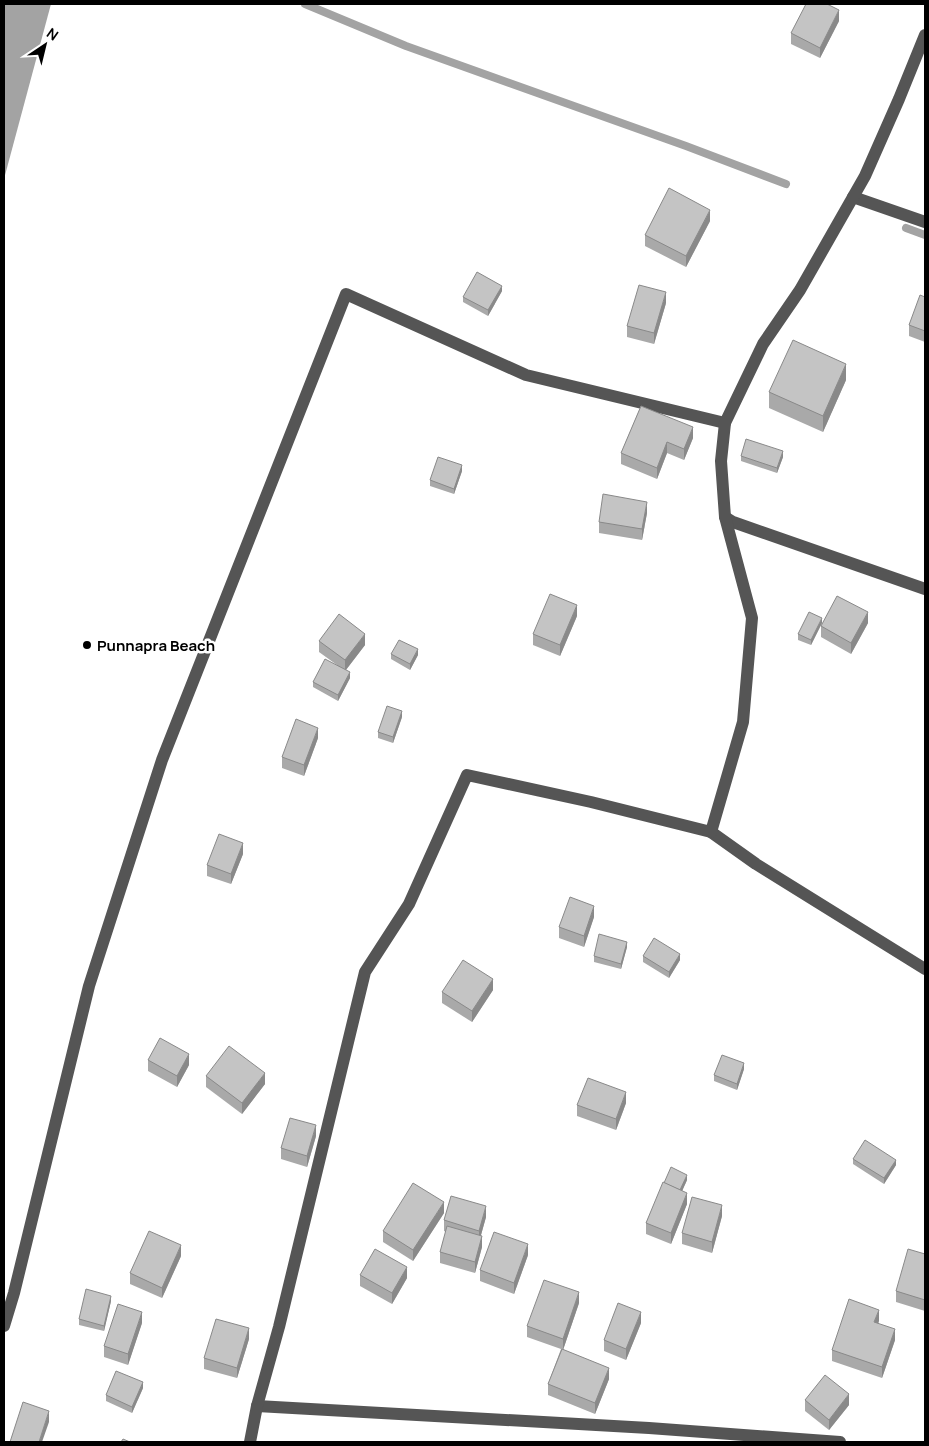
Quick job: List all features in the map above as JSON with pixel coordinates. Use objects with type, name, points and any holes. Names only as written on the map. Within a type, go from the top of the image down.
[{"type":"street","points":[[711,832],[743,722],[752,618],[725,517],[721,461],[725,423],[763,344],[800,290],[869,168],[925,35]]},
{"type":"street","points":[[853,197],[925,222]]},
{"type":"street","points":[[4,1326],[14,1293],[89,986],[162,760],[346,294],[526,376],[725,423]]},
{"type":"street","points":[[725,517],[732,522],[925,589]]},
{"type":"street","points":[[250,1442],[257,1406],[279,1327],[366,972],[409,904],[467,776],[591,802],[711,832],[756,864],[925,969]]},
{"type":"street","points":[[257,1406],[640,1428],[840,1442]]},
{"type":"shaded area","points":[[4,4],[51,4],[4,179]]},
{"type":"building","points":[[806,4],[827,4],[839,10],[820,48],[791,33]]},
{"type":"building","points":[[669,188],[710,210],[686,256],[645,235]]},
{"type":"building","points":[[477,272],[502,286],[488,310],[463,297]]},
{"type":"building","points":[[639,285],[666,292],[654,333],[627,326]]},
{"type":"building","points":[[920,295],[925,297],[925,331],[909,325]]},
{"type":"building","points":[[793,340],[846,364],[823,416],[769,392]]},
{"type":"building","points":[[641,406],[693,427],[684,449],[667,442],[657,468],[621,453]]},
{"type":"building","points":[[746,439],[783,451],[777,468],[741,456]]},
{"type":"building","points":[[438,457],[462,465],[454,489],[430,480]]},
{"type":"building","points":[[603,494],[647,502],[642,529],[599,522]]},
{"type":"building","points":[[550,594],[577,605],[560,645],[533,634]]},
{"type":"building","points":[[837,596],[868,612],[851,643],[821,626]]},
{"type":"building","points":[[809,612],[822,618],[811,640],[798,634]]},
{"type":"building","points":[[339,614],[365,634],[345,660],[319,641]]},
{"type":"building","points":[[399,640],[418,649],[410,664],[391,654]]},
{"type":"building","points":[[325,659],[350,672],[338,695],[313,682]]},
{"type":"building","points":[[387,706],[402,711],[393,737],[378,732]]},
{"type":"building","points":[[296,719],[318,728],[304,765],[282,757]]},
{"type":"building","points":[[219,834],[243,843],[231,874],[207,865]]},
{"type":"building","points":[[570,897],[594,906],[584,936],[559,927]]},
{"type":"building","points":[[599,934],[627,942],[621,964],[594,956]]},
{"type":"building","points":[[654,938],[680,954],[669,972],[643,956]]},
{"type":"building","points":[[463,960],[493,979],[472,1011],[442,992]]},
{"type":"building","points":[[160,1038],[189,1054],[177,1076],[148,1060]]},
{"type":"building","points":[[229,1046],[265,1073],[242,1103],[206,1076]]},
{"type":"building","points":[[722,1055],[744,1063],[737,1084],[714,1075]]},
{"type":"building","points":[[588,1078],[626,1092],[616,1119],[577,1105]]},
{"type":"building","points":[[290,1118],[316,1125],[307,1156],[281,1148]]},
{"type":"building","points":[[865,1140],[896,1160],[884,1178],[853,1159]]},
{"type":"building","points":[[671,1167],[687,1175],[680,1190],[664,1183]]},
{"type":"building","points":[[663,1182],[687,1193],[671,1233],[646,1223]]},
{"type":"building","points":[[413,1183],[444,1202],[413,1250],[383,1231]]},
{"type":"building","points":[[451,1196],[486,1206],[479,1231],[444,1220]]},
{"type":"building","points":[[692,1197],[722,1205],[712,1242],[682,1233]]},
{"type":"building","points":[[447,1226],[482,1236],[475,1262],[440,1252]]},
{"type":"building","points":[[149,1231],[181,1245],[162,1288],[130,1273]]},
{"type":"building","points":[[494,1232],[528,1244],[514,1283],[480,1270]]},
{"type":"building","points":[[375,1249],[407,1267],[392,1293],[360,1275]]},
{"type":"building","points":[[908,1249],[925,1254],[925,1300],[896,1291]]},
{"type":"building","points":[[544,1280],[579,1292],[563,1339],[527,1326]]},
{"type":"building","points":[[86,1289],[111,1296],[104,1326],[79,1319]]},
{"type":"building","points":[[849,1299],[879,1310],[874,1322],[895,1329],[882,1367],[832,1350]]},
{"type":"building","points":[[618,1303],[641,1312],[626,1349],[604,1340]]},
{"type":"building","points":[[118,1304],[142,1312],[128,1354],[104,1346]]},
{"type":"building","points":[[216,1319],[249,1328],[237,1368],[204,1358]]},
{"type":"building","points":[[562,1349],[609,1368],[595,1403],[548,1384]]},
{"type":"building","points":[[116,1371],[143,1382],[132,1407],[106,1395]]},
{"type":"building","points":[[825,1375],[849,1394],[829,1420],[805,1400]]},
{"type":"building","points":[[23,1402],[49,1411],[39,1442],[10,1442]]},
{"type":"waterway","points":[[305,4],[406,46],[686,146],[786,184]]},
{"type":"waterway","points":[[906,228],[925,235]]},
{"type":"place","name":"Punnapra Beach","points":[[87,645]]}]
